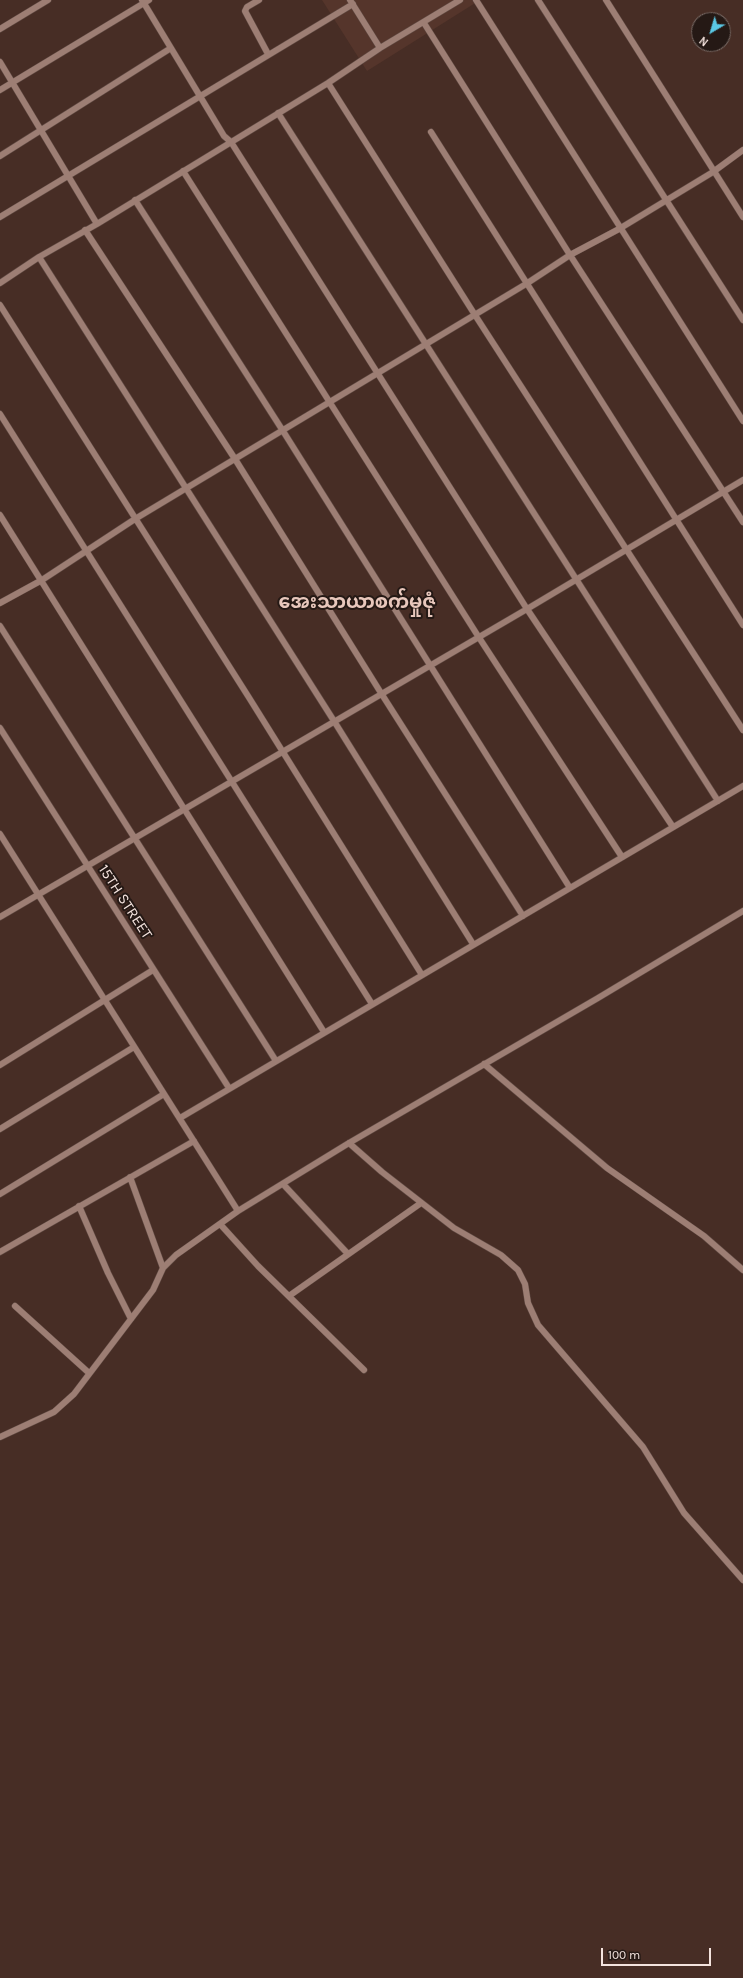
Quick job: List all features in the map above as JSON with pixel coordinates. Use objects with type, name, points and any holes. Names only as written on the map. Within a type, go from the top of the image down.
[{"type":"street","points":[[0,29],[48,0]]},
{"type":"street","points":[[259,0],[245,11],[268,54]]},
{"type":"street","points":[[0,283],[39,257],[97,224],[328,83],[380,48],[424,23],[460,0]]},
{"type":"street","points":[[476,0],[619,229],[743,421]]},
{"type":"street","points":[[538,0],[743,320]]},
{"type":"street","points":[[606,0],[713,172],[743,217]]},
{"type":"street","points":[[0,90],[145,1],[199,96],[224,136],[231,142],[527,609],[673,827]]},
{"type":"street","points":[[0,216],[352,2],[380,48]]},
{"type":"street","points":[[424,23],[570,255],[743,522]]},
{"type":"street","points":[[0,156],[42,131],[171,48]]},
{"type":"street","points":[[0,62],[97,224]]},
{"type":"street","points":[[328,83],[475,315],[743,730]]},
{"type":"street","points":[[278,113],[718,801]]},
{"type":"street","points":[[431,132],[743,625]]},
{"type":"street","points":[[0,603],[42,580],[86,549],[186,488],[331,403],[526,284],[570,255],[619,229],[713,172],[743,150]]},
{"type":"street","points":[[183,171],[478,636],[622,857]]},
{"type":"street","points":[[135,200],[283,431],[570,888]]},
{"type":"street","points":[[86,230],[235,459],[381,693],[523,916]]},
{"type":"street","points":[[39,257],[334,721],[473,944]]},
{"type":"street","points":[[0,305],[422,975]]},
{"type":"street","points":[[0,414],[372,1004]]},
{"type":"street","points":[[0,917],[430,664],[527,609],[576,578],[743,480]]},
{"type":"street","points":[[0,515],[324,1032]]},
{"type":"street","points":[[0,626],[276,1061]]},
{"type":"street","name":"15TH STREET","points":[[0,728],[86,866],[229,1088]]},
{"type":"street","points":[[180,1118],[743,786]]},
{"type":"street","points":[[0,834],[238,1211]]},
{"type":"street","points":[[0,1437],[54,1412],[74,1394],[88,1373],[153,1290],[163,1268],[176,1255],[238,1211],[349,1143],[743,911]]},
{"type":"street","points":[[0,1065],[153,970]]},
{"type":"street","points":[[0,1129],[134,1047]]},
{"type":"street","points":[[484,1064],[607,1168],[704,1236],[743,1270]]},
{"type":"street","points":[[0,1194],[164,1094]]},
{"type":"street","points":[[0,1252],[194,1141]]},
{"type":"street","points":[[349,1143],[382,1172],[454,1228],[501,1255],[518,1270],[525,1284],[528,1303],[538,1325],[551,1342],[643,1447],[684,1513],[743,1580]]},
{"type":"street","points":[[130,1177],[163,1268]]},
{"type":"street","points":[[283,1184],[348,1254]]},
{"type":"street","points":[[289,1296],[421,1203]]},
{"type":"street","points":[[79,1206],[108,1273],[131,1319]]},
{"type":"street","points":[[220,1224],[289,1296],[364,1370]]},
{"type":"street","points":[[15,1306],[88,1373]]},
{"type":"shaded area","points":[[322,0],[480,0],[367,71]]},
{"type":"district","name":"အေးသာယာစက်မှုဇုံ","points":[[357,603]]}]
